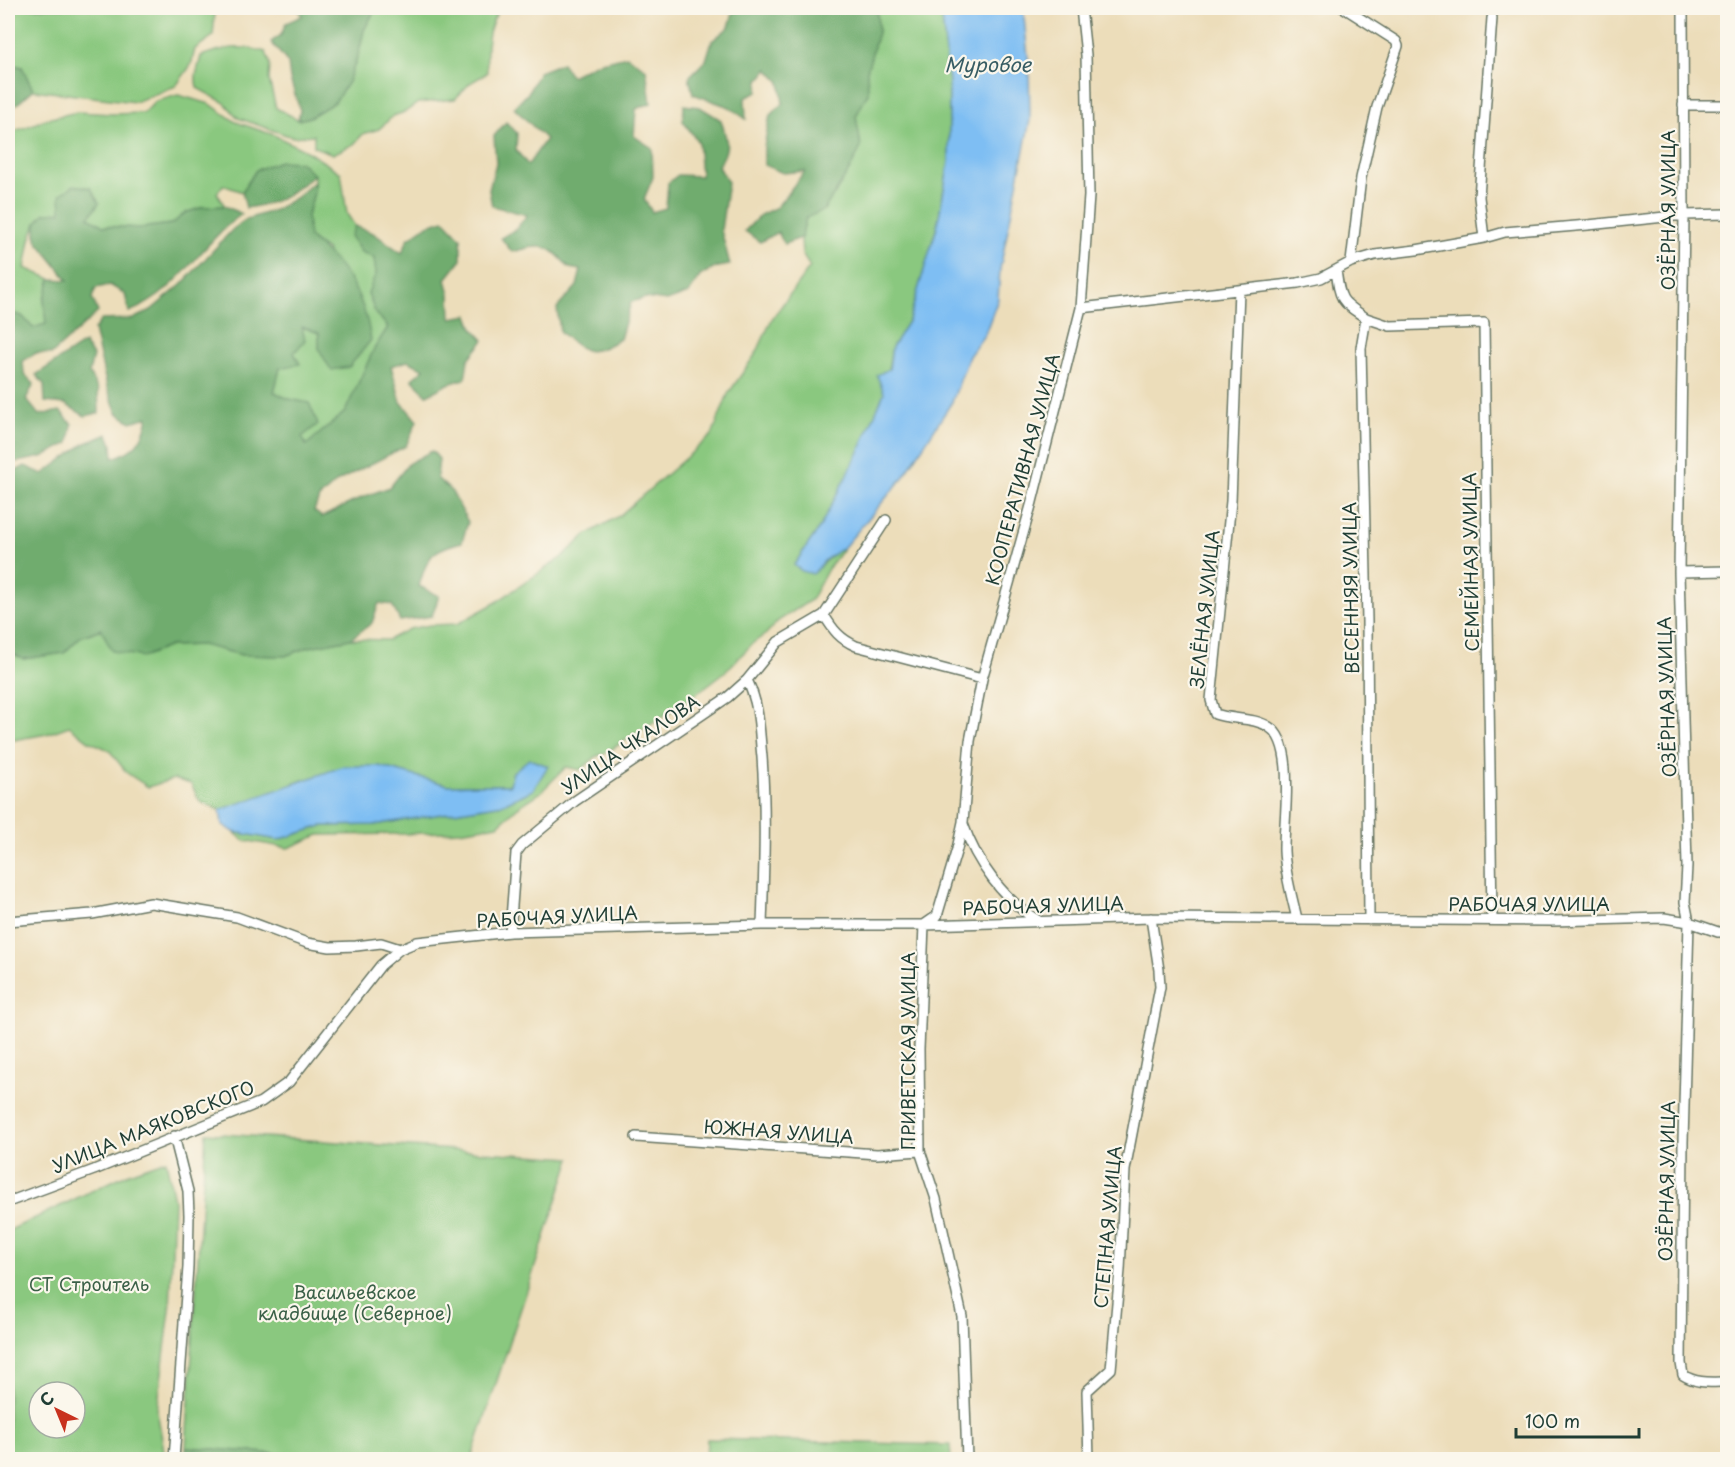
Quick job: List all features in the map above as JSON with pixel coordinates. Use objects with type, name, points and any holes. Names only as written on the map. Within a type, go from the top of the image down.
[{"type":"street","name":"КООПЕРАТИВНАЯ УЛИЦА","points":[[924,925],[937,916],[957,849],[963,822],[970,741],[982,679],[1081,308],[1089,196],[1086,55],[1081,8]]},
{"type":"street","points":[[1344,8],[1396,40],[1398,46],[1377,107],[1361,178],[1352,262]]},
{"type":"street","name":"ОЗЁРНАЯ УЛИЦА","points":[[1683,8],[1684,215],[1679,572],[1687,866],[1684,902],[1689,922],[1683,1142],[1681,1363],[1683,1375],[1691,1380],[1700,1383],[1728,1382]]},
{"type":"street","points":[[1484,238],[1479,197],[1491,18]]},
{"type":"street","points":[[1683,105],[1728,105]]},
{"type":"street","points":[[1081,308],[1298,283],[1321,278],[1352,262],[1375,255],[1484,238],[1504,232],[1684,215],[1728,214]]},
{"type":"street","points":[[1336,270],[1340,296],[1351,308],[1366,318]]},
{"type":"street","name":"ЗЕЛЁНАЯ УЛИЦА","points":[[1239,290],[1231,501],[1211,700],[1215,714],[1270,727],[1282,746],[1286,768],[1284,852],[1297,919]]},
{"type":"street","name":"ВЕСЕННЯЯ УЛИЦА","points":[[1366,318],[1361,348],[1364,397],[1368,679],[1369,920]]},
{"type":"street","name":"СЕМЕЙНАЯ УЛИЦА","points":[[1366,318],[1390,326],[1484,323],[1492,920]]},
{"type":"street","name":"УЛИЦА ЧКАЛОВА","points":[[510,932],[516,853],[522,845],[574,801],[729,697],[747,680],[778,642],[824,615],[886,520]]},
{"type":"street","points":[[1679,572],[1728,571]]},
{"type":"street","points":[[824,615],[834,632],[856,646],[982,679]]},
{"type":"street","points":[[747,680],[755,697],[764,789],[765,860],[762,925]]},
{"type":"street","points":[[963,822],[978,857],[1005,895],[1022,911],[1039,921]]},
{"type":"street","name":"РАБОЧАЯ УЛИЦА","points":[[8,921],[92,914],[151,903],[175,905],[210,914],[237,917],[308,943],[330,947],[381,943],[400,948]]},
{"type":"street","name":"РАБОЧАЯ УЛИЦА","points":[[347,1010],[381,965],[400,948],[417,942],[510,932],[762,925],[924,925],[1151,918],[1492,920],[1664,918],[1689,922],[1718,932],[1728,932]]},
{"type":"street","name":"СТЕПНАЯ УЛИЦА","points":[[1089,1460],[1087,1391],[1111,1369],[1120,1270],[1125,1170],[1160,987],[1151,918]]},
{"type":"street","name":"ПРИВЕТСКАЯ УЛИЦА","points":[[924,925],[919,1049],[920,1151],[936,1199],[962,1316],[968,1460]]},
{"type":"street","name":"УЛИЦА МАЯКОВСКОГО","points":[[8,1202],[94,1170],[261,1102],[289,1082],[347,1010]]},
{"type":"street","points":[[174,1136],[188,1191],[189,1215],[188,1267],[174,1459]]},
{"type":"street","name":"ЮЖНАЯ УЛИЦА","points":[[636,1137],[877,1154],[920,1151]]},
{"type":"green space","points":[[8,8],[208,8],[215,12],[213,36],[195,49],[191,65],[176,86],[135,102],[33,90],[22,67],[8,64]]},
{"type":"green space","points":[[297,8],[376,8],[364,30],[348,82],[335,102],[310,117],[298,120],[300,110],[290,79],[288,63],[271,42],[281,35],[286,23],[302,16]]},
{"type":"green space","points":[[376,8],[500,8],[492,23],[488,39],[487,73],[470,83],[455,99],[418,103],[405,112],[393,116],[379,129],[363,134],[354,144],[333,154],[314,147],[314,135],[292,137],[238,118],[225,103],[197,88],[196,75],[201,56],[233,48],[249,48],[266,52],[270,63],[269,80],[276,108],[299,120],[310,117],[335,102],[348,82],[364,30]]},
{"type":"green space","points":[[746,8],[877,8],[878,32],[867,71],[868,93],[856,116],[861,147],[849,171],[824,210],[806,218],[801,238],[784,244],[778,232],[760,242],[745,231],[760,215],[777,207],[805,171],[783,173],[764,165],[764,147],[770,115],[783,104],[780,82],[768,69],[759,80],[758,92],[745,98],[746,119],[729,107],[693,94],[689,77],[706,60],[712,41],[729,27],[733,13]]},
{"type":"green space","points":[[877,8],[941,8],[949,82],[949,162],[937,227],[909,320],[892,347],[884,393],[859,454],[820,527],[794,565],[813,573],[856,531],[828,569],[811,600],[778,621],[726,671],[687,701],[604,754],[597,756],[581,770],[566,767],[540,793],[518,807],[498,825],[459,831],[406,834],[319,835],[288,848],[243,840],[234,832],[278,840],[322,826],[374,825],[503,804],[533,790],[513,772],[510,785],[448,785],[379,766],[303,780],[220,810],[200,802],[191,784],[174,779],[148,787],[127,773],[109,750],[89,741],[69,726],[47,734],[8,741],[8,651],[23,659],[64,653],[80,637],[102,629],[143,657],[170,646],[202,645],[242,655],[285,656],[309,647],[350,639],[388,640],[409,629],[430,625],[457,624],[495,603],[562,557],[586,535],[619,516],[712,435],[728,394],[757,352],[772,319],[810,267],[802,254],[801,238],[806,218],[835,194],[861,147],[856,116],[868,93],[867,71],[878,32]]},
{"type":"green space","points":[[627,56],[646,69],[651,103],[636,109],[634,136],[652,148],[653,177],[644,199],[652,212],[666,208],[668,183],[678,175],[701,176],[698,142],[683,121],[684,105],[700,107],[721,120],[727,144],[725,154],[718,166],[728,182],[721,230],[730,265],[713,268],[700,276],[689,293],[667,301],[645,298],[631,302],[620,339],[601,349],[588,350],[582,349],[560,332],[557,308],[577,286],[581,270],[569,268],[556,253],[544,247],[531,247],[512,252],[501,238],[516,229],[527,215],[492,206],[489,190],[496,163],[494,136],[506,122],[517,133],[516,150],[528,165],[546,139],[514,108],[528,93],[539,72],[562,63],[571,76],[597,63]]},
{"type":"green space","points":[[8,64],[22,67],[33,90],[8,111]]},
{"type":"green space","points":[[178,95],[210,104],[236,122],[274,135],[308,152],[341,173],[347,214],[355,226],[351,236],[374,258],[376,274],[368,293],[375,312],[388,327],[374,349],[345,412],[306,446],[301,437],[309,404],[274,393],[280,368],[294,353],[302,327],[319,333],[319,349],[328,251],[309,237],[307,216],[314,193],[314,175],[301,162],[256,170],[242,192],[223,185],[217,193],[225,206],[203,207],[185,213],[172,224],[140,228],[103,226],[88,217],[99,203],[61,212],[36,223],[25,268],[51,279],[44,299],[46,324],[33,328],[22,316],[8,312],[8,132],[77,112],[144,113],[156,101]]},
{"type":"green space","points":[[280,161],[301,162],[314,175],[283,198],[246,208],[242,192],[256,170]]},
{"type":"green space","points":[[314,182],[314,193],[307,216],[309,237],[333,259],[351,282],[363,308],[371,340],[349,367],[331,370],[319,349],[319,333],[302,327],[305,340],[294,353],[300,364],[280,368],[274,392],[289,399],[309,403],[318,424],[302,437],[306,445],[345,412],[374,349],[388,327],[375,312],[368,293],[376,274],[374,258],[361,252],[350,236],[355,226],[373,233],[402,253],[408,239],[428,225],[444,220],[461,238],[461,260],[446,279],[450,294],[451,318],[468,315],[473,328],[484,340],[468,360],[465,379],[448,384],[427,395],[412,379],[424,369],[408,361],[391,366],[401,402],[417,421],[406,446],[338,481],[319,498],[314,511],[322,517],[390,487],[409,463],[432,451],[439,459],[437,478],[452,492],[468,522],[462,542],[437,551],[425,567],[419,586],[439,596],[432,616],[400,621],[392,605],[379,603],[372,623],[350,639],[309,647],[285,656],[242,655],[202,645],[170,646],[143,657],[112,651],[101,629],[80,637],[64,653],[23,659],[8,651],[8,473],[25,466],[43,474],[84,444],[108,434],[113,458],[133,448],[141,438],[146,425],[148,417],[131,422],[117,413],[107,387],[94,330],[101,320],[133,319],[151,310],[181,285],[233,229],[247,219],[275,210],[297,197]]},
{"type":"green space","points":[[74,185],[91,188],[99,203],[89,217],[103,226],[140,228],[172,224],[185,213],[203,207],[225,206],[242,214],[214,239],[176,280],[147,303],[129,312],[125,294],[110,285],[96,288],[92,298],[98,312],[52,354],[36,353],[23,361],[24,374],[34,384],[26,399],[39,415],[60,411],[72,424],[69,443],[42,457],[17,462],[8,456],[8,312],[22,316],[33,328],[46,324],[44,299],[51,279],[68,280],[36,240],[36,223],[45,213],[61,212],[60,195]]},
{"type":"green space","points":[[84,343],[93,356],[89,373],[98,390],[99,413],[85,416],[65,404],[45,402],[44,384],[36,375]]},
{"type":"green space","name":"Васильевское кладбище (Северное)","points":[[206,1133],[571,1158],[471,1459],[348,1459],[186,1447]]},
{"type":"green space","name":"СТ Строитель","points":[[166,1160],[174,1200],[170,1310],[157,1411],[164,1450],[161,1459],[8,1459],[8,1231],[127,1174]]},
{"type":"green space","points":[[707,1439],[950,1445],[951,1459],[706,1459]]},
{"type":"green space","points":[[186,1447],[348,1459],[185,1459]]},
{"type":"water","name":"Муровое","points":[[941,8],[1023,8],[1029,66],[1030,120],[1000,269],[998,299],[985,334],[969,356],[952,402],[902,479],[845,546],[825,560],[813,574],[802,571],[794,565],[820,527],[858,454],[884,393],[877,375],[889,369],[892,347],[909,320],[937,227],[949,162],[949,82]]},
{"type":"water","points":[[529,759],[548,766],[533,790],[503,804],[374,825],[322,826],[278,840],[234,832],[222,824],[220,810],[344,766],[379,766],[448,785],[510,785],[513,772]]}]
